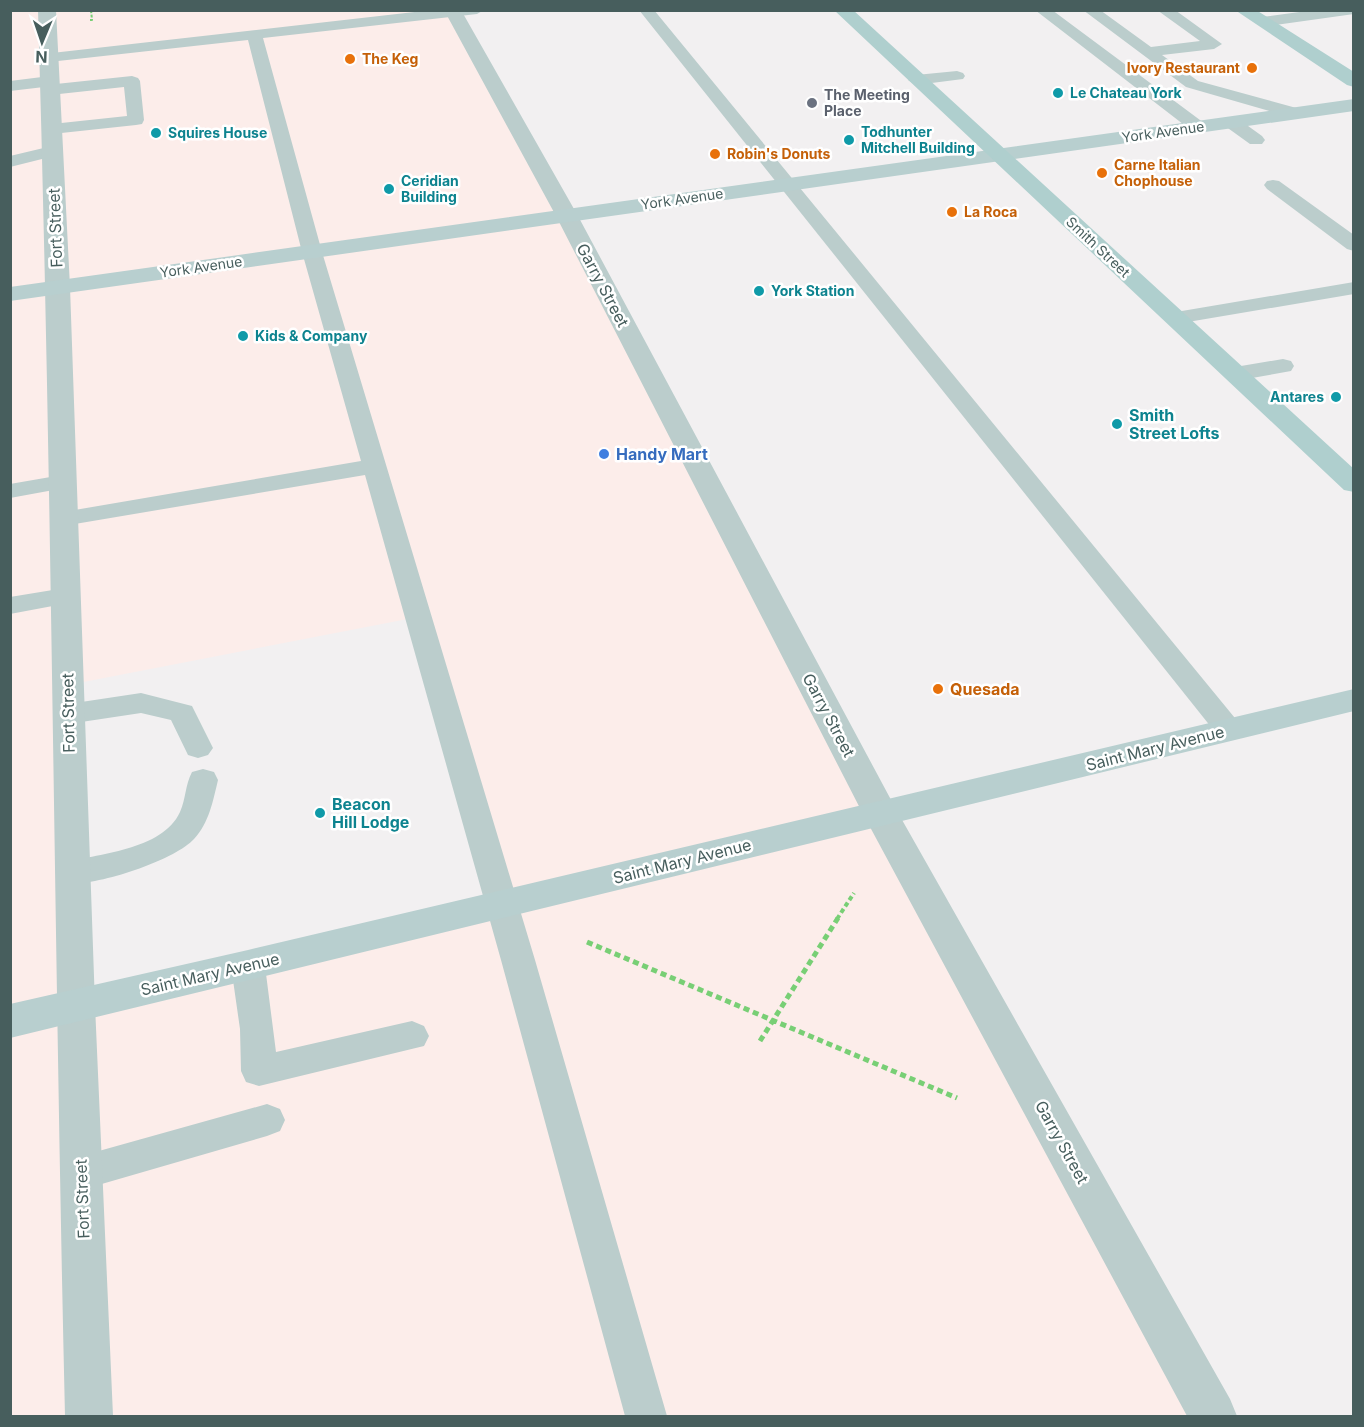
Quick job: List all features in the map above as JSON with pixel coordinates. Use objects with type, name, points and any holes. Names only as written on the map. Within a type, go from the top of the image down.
[{"type":"main road","name":"Smith Street","points":[[842,10],[1353,484]]},
{"type":"main road","points":[[1243,10],[1353,81]]},
{"type":"main road","name":"York Avenue","points":[[10,294],[1353,105]]},
{"type":"main road","name":"Saint Mary Avenue","points":[[10,1021],[248,966],[1353,700]]},
{"type":"street","name":"Garry Street","points":[[452,12],[567,216],[881,814],[1212,1416]]},
{"type":"street","name":"Fort Street","points":[[50,52],[58,287],[75,1005],[89,1416]]},
{"type":"lane","points":[[10,86],[50,52],[254,35],[477,10]]},
{"type":"lane","points":[[646,10],[787,185],[918,341],[1229,730]]},
{"type":"lane","points":[[1042,10],[1198,127]]},
{"type":"lane","points":[[1090,10],[1192,84],[1294,113]]},
{"type":"lane","points":[[1148,52],[1214,44],[1164,10]]},
{"type":"lane","points":[[1262,22],[1351,10]]},
{"type":"lane","points":[[254,35],[312,252],[502,905],[646,1416]]},
{"type":"lane","points":[[10,162],[52,140],[136,120],[132,81],[50,52]]},
{"type":"lane","points":[[913,77],[954,72]]},
{"type":"lane","points":[[1231,122],[1256,140]]},
{"type":"lane","points":[[1273,184],[1353,244]]},
{"type":"lane","points":[[1176,318],[1353,288]]},
{"type":"lane","points":[[1230,369],[1278,361]]},
{"type":"lane","points":[[63,519],[374,466]]},
{"type":"lane","points":[[10,491],[63,483]]},
{"type":"lane","points":[[10,606],[65,596]]},
{"type":"lane","points":[[68,714],[141,703],[182,713],[198,748]]},
{"type":"lane","points":[[72,873],[142,855],[170,843],[193,817],[203,780]]},
{"type":"lane","points":[[248,966],[260,1071],[412,1036]]},
{"type":"lane","points":[[81,1173],[267,1120]]},
{"type":"path","points":[[91,10],[92,20]]},
{"type":"path","points":[[760,1041],[854,893]]},
{"type":"path","points":[[587,942],[957,1098]]},
{"type":"shaded area","points":[[10,11],[452,11],[913,869],[1213,1416],[11,1416]],"holes":[[[418,617],[501,905],[76,1005],[68,685]]]},
{"type":"place","name":"The Keg","points":[[350,59]]},
{"type":"place","name":"Ivory Restaurant","points":[[1252,68]]},
{"type":"place","name":"Le Chateau York","points":[[1058,93]]},
{"type":"place","name":"The Meeting Place","points":[[812,103]]},
{"type":"place","name":"Squires House","points":[[156,133]]},
{"type":"place","name":"Todhunter Mitchell Building","points":[[849,140]]},
{"type":"place","name":"Robin's Donuts","points":[[715,154]]},
{"type":"place","name":"Carne Italian Chophouse","points":[[1102,173]]},
{"type":"place","name":"Ceridian Building","points":[[389,189]]},
{"type":"place","name":"La Roca","points":[[952,212]]},
{"type":"place","name":"York Station","points":[[759,291]]},
{"type":"place","name":"Kids & Company","points":[[243,336]]},
{"type":"place","name":"Antares","points":[[1336,397]]},
{"type":"place","name":"Smith Street Lofts","points":[[1117,424]]},
{"type":"place","name":"Handy Mart","points":[[604,454]]},
{"type":"place","name":"Quesada","points":[[938,689]]},
{"type":"place","name":"Beacon Hill Lodge","points":[[320,813]]}]
